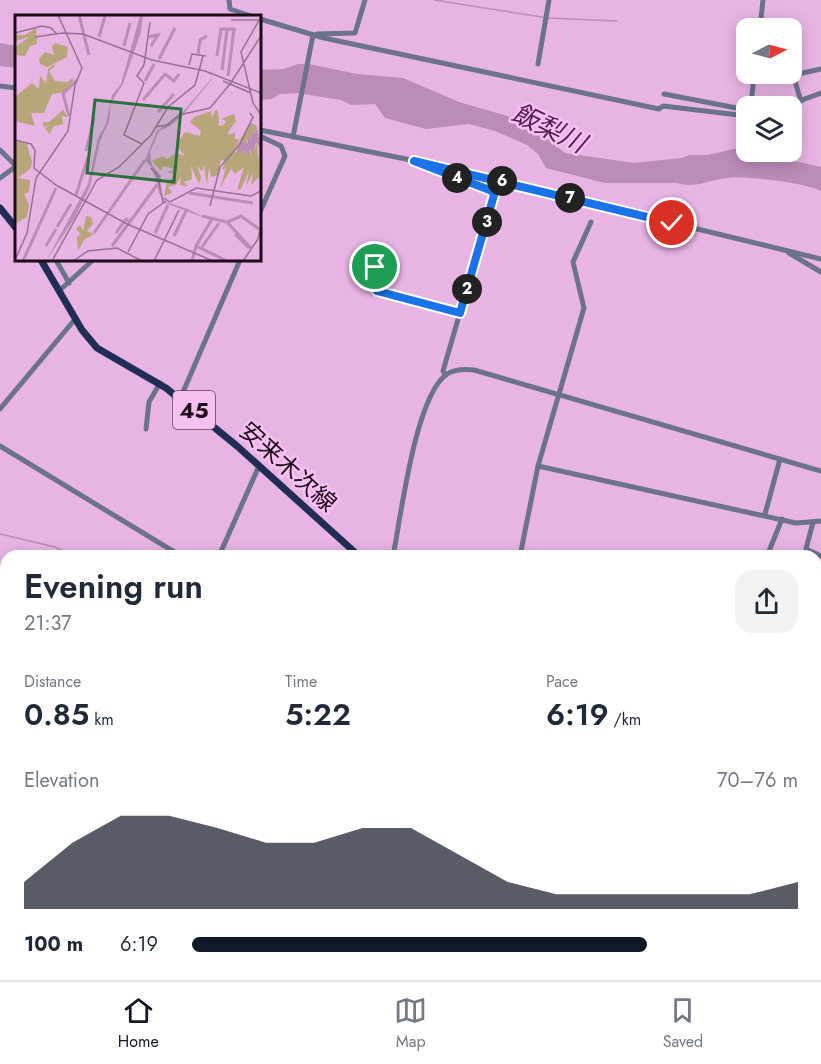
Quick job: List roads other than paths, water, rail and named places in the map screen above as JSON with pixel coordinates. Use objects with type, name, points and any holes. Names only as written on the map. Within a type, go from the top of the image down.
[{"type":"main road","points":[[0,208],[15,227]]},
{"type":"main road","name":"安来木次線","points":[[42,261],[87,337],[102,352],[160,383],[259,466],[352,550]]},
{"type":"street","points":[[229,0],[231,9],[248,15]]},
{"type":"street","points":[[313,36],[356,31],[365,0]]},
{"type":"street","points":[[538,64],[549,0]]},
{"type":"street","points":[[761,18],[763,0]]},
{"type":"street","points":[[261,19],[313,36],[659,109],[663,106],[736,115]]},
{"type":"street","points":[[293,135],[313,36]]},
{"type":"street","points":[[802,73],[821,69]]},
{"type":"street","points":[[0,86],[15,88]]},
{"type":"street","points":[[802,100],[821,93]]},
{"type":"street","points":[[664,94],[736,108]]},
{"type":"street","points":[[261,130],[342,144],[821,258]]},
{"type":"street","points":[[261,136],[281,146],[285,156],[261,210]]},
{"type":"street","points":[[0,150],[15,168]]},
{"type":"street","points":[[414,161],[492,191],[494,195],[443,371],[446,375]]},
{"type":"street","points":[[0,177],[15,170]]},
{"type":"street","points":[[521,550],[538,466],[584,308],[573,261],[591,222]]},
{"type":"street","points":[[782,249],[821,273]]},
{"type":"street","points":[[57,261],[69,283]]},
{"type":"street","points":[[60,290],[92,261]]},
{"type":"street","points":[[180,399],[240,261]]},
{"type":"street","points":[[371,264],[378,270],[375,288],[377,291],[460,313]]},
{"type":"street","points":[[0,409],[76,318]]},
{"type":"street","points":[[394,550],[422,415],[437,384],[446,375],[457,370],[474,370],[821,471]]},
{"type":"street","points":[[146,429],[149,402],[160,383]]},
{"type":"street","points":[[0,446],[171,550]]},
{"type":"street","points":[[765,514],[780,459]]},
{"type":"street","points":[[222,550],[259,466]]},
{"type":"street","points":[[538,466],[623,487],[765,514],[796,523],[821,521]]},
{"type":"street","points":[[769,550],[782,519]]},
{"type":"street","points":[[808,550],[806,549],[813,522]]},
{"type":"waterway","points":[[434,0],[548,18],[617,21]]},
{"type":"waterway","points":[[0,534],[61,550]]},
{"type":"water label","name":"飯梨川","points":[[549,128]]}]
